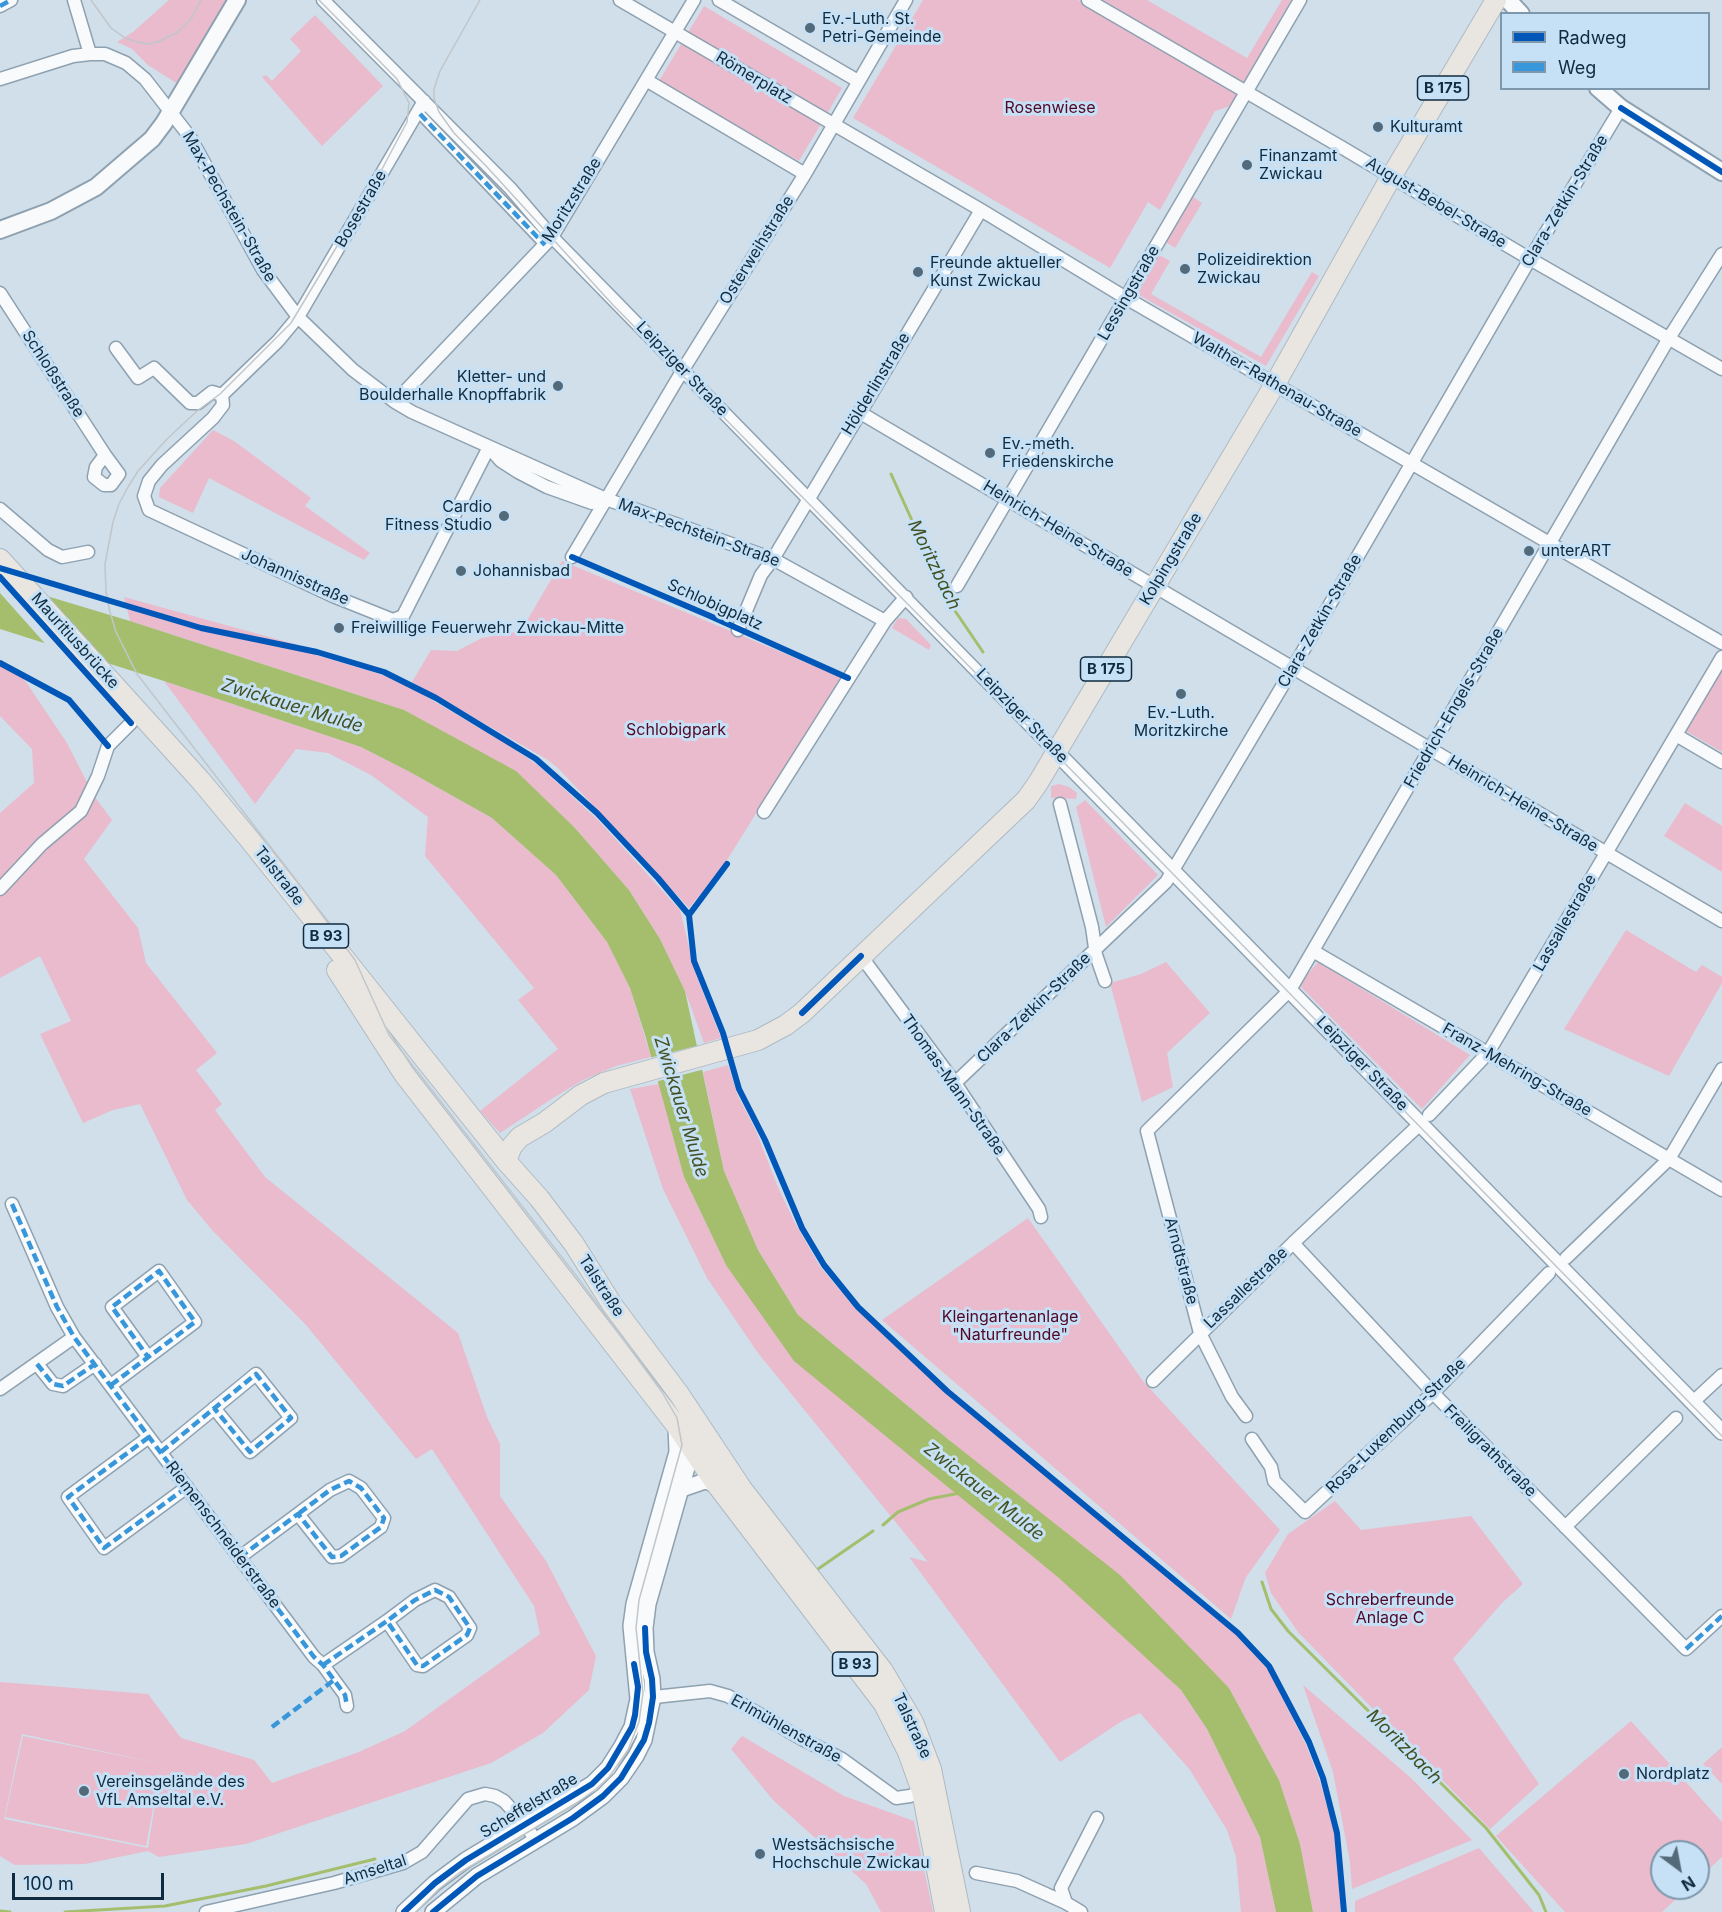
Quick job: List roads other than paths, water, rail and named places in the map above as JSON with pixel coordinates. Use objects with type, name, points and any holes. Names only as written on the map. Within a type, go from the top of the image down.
[{"type":"main road","points":[[0,230],[51,211],[96,187],[152,139],[171,112],[237,0]]},
{"type":"main road","name":"Kolpingstraße","points":[[506,1161],[516,1141],[580,1095],[620,1078],[754,1042],[777,1031],[802,1013],[1026,800],[1163,591],[1391,177],[1496,0]]},
{"type":"main road","points":[[1508,0],[1519,12]]},
{"type":"main road","points":[[1600,90],[1621,108],[1722,172]]},
{"type":"main road","name":"Mauritiusbrücke","points":[[0,559],[136,720]]},
{"type":"main road","name":"Mauritiusbrücke","points":[[0,578],[112,703],[136,720]]},
{"type":"main road","name":"Talstraße","points":[[136,720],[201,781],[506,1161],[539,1198],[574,1244],[613,1306],[695,1418],[689,1441]]},
{"type":"main road","name":"Talstraße","points":[[136,720],[340,973],[404,1074],[689,1441],[717,1485],[884,1704],[908,1752],[922,1791],[945,1912]]},
{"type":"main road","name":"B 175","points":[[485,1178],[506,1161]]},
{"type":"main road","name":"Talstraße","points":[[689,1441],[742,1489],[883,1671],[899,1695],[913,1722],[931,1769],[960,1912]]},
{"type":"street","points":[[0,6],[11,0]]},
{"type":"street","points":[[0,79],[73,56],[90,54],[74,0]]},
{"type":"street","name":"Leipziger Straße","points":[[323,0],[510,188],[548,241]]},
{"type":"street","name":"Römerplatz","points":[[620,0],[834,125]]},
{"type":"street","name":"Moritzstraße","points":[[395,402],[548,241],[693,0]]},
{"type":"street","points":[[719,0],[858,81]]},
{"type":"street","name":"Osterweihstraße","points":[[606,499],[805,174],[906,0]]},
{"type":"street","name":"August-Bebel-Straße","points":[[1088,0],[1722,369]]},
{"type":"street","name":"Lessingstraße","points":[[957,586],[1300,0]]},
{"type":"street","name":"Max-Pechstein-Straße","points":[[90,54],[105,54],[126,63],[145,79],[190,137],[263,270],[298,317],[352,370],[395,402],[412,412],[606,499],[773,559],[885,621]]},
{"type":"street","points":[[646,80],[805,174]]},
{"type":"street","name":"Bosestraße","points":[[222,395],[278,341],[298,317],[424,101]]},
{"type":"street","name":"Clara-Zetkin-Straße","points":[[955,1083],[1166,882],[1530,259],[1621,108]]},
{"type":"street","name":"Leipziger Straße","points":[[420,114],[683,370],[1290,990],[1425,1119],[1722,1432]]},
{"type":"street","name":"Walther-Rathenau-Straße","points":[[834,125],[981,210],[1126,298],[1722,643]]},
{"type":"street","name":"Hölderlinstraße","points":[[773,559],[859,411],[981,210]]},
{"type":"street","name":"Friedrich-Engels-Straße","points":[[1147,1131],[1290,990],[1669,338],[1722,254]]},
{"type":"street","name":"Schloßstraße","points":[[0,293],[105,455]]},
{"type":"street","points":[[116,348],[138,378],[154,368],[190,403],[198,403],[212,392],[222,395]]},
{"type":"street","name":"Johannisstraße","points":[[222,395],[223,405],[213,418],[162,465],[149,481],[144,496],[148,510],[333,596],[393,620],[403,616],[489,447]]},
{"type":"street","name":"Heinrich-Heine-Straße","points":[[859,411],[1722,921]]},
{"type":"street","points":[[572,557],[606,499]]},
{"type":"street","points":[[0,509],[48,550],[62,557],[88,552]]},
{"type":"street","name":"Schlobigplatz","points":[[738,630],[762,575],[773,559]]},
{"type":"street","points":[[764,812],[885,621],[906,597]]},
{"type":"street","name":"Lassallestraße","points":[[1153,1381],[1293,1243],[1425,1119],[1488,1053],[1722,657]]},
{"type":"street","points":[[0,889],[42,844],[81,812],[98,776],[108,746],[136,720]]},
{"type":"street","points":[[1676,735],[1722,762]]},
{"type":"street","points":[[1060,804],[1092,927],[1095,950],[1105,981]]},
{"type":"street","name":"Franz-Mehring-Straße","points":[[1313,951],[1722,1190]]},
{"type":"street","name":"Thomas-Mann-Straße","points":[[861,956],[955,1083],[1039,1209],[1041,1217]]},
{"type":"street","points":[[1566,1258],[1669,1159],[1722,1069]]},
{"type":"street","name":"Arndtstraße","points":[[1147,1131],[1200,1334],[1232,1398],[1246,1416]]},
{"type":"street","name":"Riemenschneiderstraße","points":[[12,1204],[57,1307],[74,1337],[314,1657],[323,1665],[345,1695],[347,1706]]},
{"type":"street","name":"Freiligrathstraße","points":[[1293,1243],[1433,1393],[1686,1648],[1722,1616]]},
{"type":"street","points":[[111,1385],[195,1322],[159,1271],[112,1307],[148,1357]]},
{"type":"street","name":"Rosa-Luxemburg-Straße","points":[[1252,1439],[1271,1467],[1274,1481],[1305,1512],[1433,1393],[1549,1273]]},
{"type":"street","points":[[0,1389],[74,1337]]},
{"type":"street","points":[[37,1364],[53,1384],[63,1386],[95,1364]]},
{"type":"street","points":[[161,1452],[214,1408],[256,1374],[291,1418],[250,1452],[214,1408]]},
{"type":"street","points":[[1693,1402],[1722,1375]]},
{"type":"street","points":[[1565,1527],[1677,1418]]},
{"type":"street","points":[[149,1437],[68,1497],[104,1548],[187,1487]]},
{"type":"street","name":"Scheffelstraße","points":[[404,1912],[435,1882],[465,1860],[592,1784],[608,1768],[632,1727],[652,1679],[645,1640],[648,1604],[682,1489],[689,1441]]},
{"type":"street","name":"Scheffelstraße","points":[[433,1912],[477,1876],[573,1818],[603,1797],[621,1778],[644,1740],[645,1698],[631,1626],[634,1604],[689,1441]]},
{"type":"street","points":[[682,1489],[705,1480],[717,1485]]},
{"type":"street","points":[[240,1557],[330,1490],[349,1482],[361,1488],[384,1518],[381,1527],[341,1556],[332,1557],[298,1514]]},
{"type":"street","points":[[323,1665],[415,1600],[435,1590],[449,1597],[470,1628],[467,1635],[423,1666],[417,1665],[387,1621]]},
{"type":"street","name":"Erlmühlenstraße","points":[[645,1698],[710,1690],[728,1696],[802,1739],[842,1759],[896,1798],[922,1791]]},
{"type":"street","name":"Amseltal","points":[[206,1912],[334,1883],[403,1863],[422,1852],[468,1799],[485,1794],[504,1801],[526,1825],[535,1840]]},
{"type":"street","points":[[1066,1903],[1061,1888],[1097,1818]]},
{"type":"street","points":[[976,1873],[1017,1881],[1081,1912]]},
{"type":"water","name":"Zwickauer Mulde","points":[[0,582],[130,621],[404,710],[516,771],[575,828],[629,890],[660,939],[685,991],[724,1171],[758,1250],[798,1315],[949,1440],[1120,1575],[1229,1688],[1279,1780],[1300,1844],[1313,1912],[1276,1912],[1260,1837],[1207,1729],[1181,1690],[1059,1578],[794,1361],[726,1265],[684,1177],[630,988],[607,942],[556,875],[492,818],[361,747],[0,629]]},
{"type":"waterway","name":"Moritzbach","points":[[891,474],[949,602],[983,652]]},
{"type":"waterway","name":"Zwickauer Mulde","points":[[883,1525],[898,1512],[929,1499],[960,1493]]},
{"type":"waterway","points":[[818,1569],[873,1531]]},
{"type":"waterway","name":"Moritzbach","points":[[1262,1582],[1271,1609],[1288,1631],[1486,1828],[1539,1895],[1546,1912]]},
{"type":"waterway","points":[[65,1912],[165,1906],[266,1886],[375,1859]]},
{"type":"waterway","points":[[0,1911],[10,1912]]},
{"type":"tram line","points":[[91,0],[111,28],[125,38],[148,44],[158,42],[178,32],[191,19],[201,0]]},
{"type":"tram line","points":[[319,0],[397,79],[409,103],[407,122],[373,186],[291,323],[220,394],[197,411],[167,439],[138,471],[128,487],[113,522],[105,564],[106,592],[110,612],[116,632],[137,674],[355,960],[389,1035],[578,1278],[662,1392],[677,1418],[682,1445],[639,1600],[636,1628],[643,1693],[639,1722],[628,1750],[609,1777],[596,1789],[577,1803],[459,1873],[416,1912]]},
{"type":"tram line","points":[[480,0],[440,71],[434,89],[434,98],[439,112],[454,133],[613,305],[1722,1436]]},
{"type":"place","name":"Ev.-Luth. St. Petri-Gemeinde","points":[[810,28]]},
{"type":"place","name":"Kulturamt","points":[[1378,127]]},
{"type":"place","name":"Finanzamt Zwickau","points":[[1247,165]]},
{"type":"place","name":"Polizeidirektion Zwickau","points":[[1185,269]]},
{"type":"place","name":"Freunde aktueller Kunst Zwickau","points":[[918,272]]},
{"type":"place","name":"Kletter- und Boulderhalle Knopffabrik","points":[[558,386]]},
{"type":"place","name":"Ev.-meth. Friedenskirche","points":[[990,453]]},
{"type":"place","name":"Cardio Fitness Studio","points":[[504,516]]},
{"type":"place","name":"unterART","points":[[1529,551]]},
{"type":"place","name":"Johannisbad","points":[[461,571]]},
{"type":"place","name":"Freiwillige Feuerwehr Zwickau-Mitte","points":[[339,628]]},
{"type":"place","name":"Ev.-Luth. Moritzkirche","points":[[1181,694]]},
{"type":"place","name":"Nordplatz","points":[[1624,1774]]},
{"type":"place","name":"Vereinsgelände des VfL Amseltal e.V.","points":[[84,1791]]},
{"type":"place","name":"Westsächsische Hochschule Zwickau","points":[[760,1854]]},
{"type":"park label","name":"Rosenwiese","points":[[1050,108]]},
{"type":"park label","name":"Schlobigpark","points":[[676,730]]},
{"type":"park label","name":"Kleingartenanlage \"Naturfreunde\"","points":[[1010,1326]]},
{"type":"park label","name":"Schreberfreunde Anlage C","points":[[1390,1609]]}]
